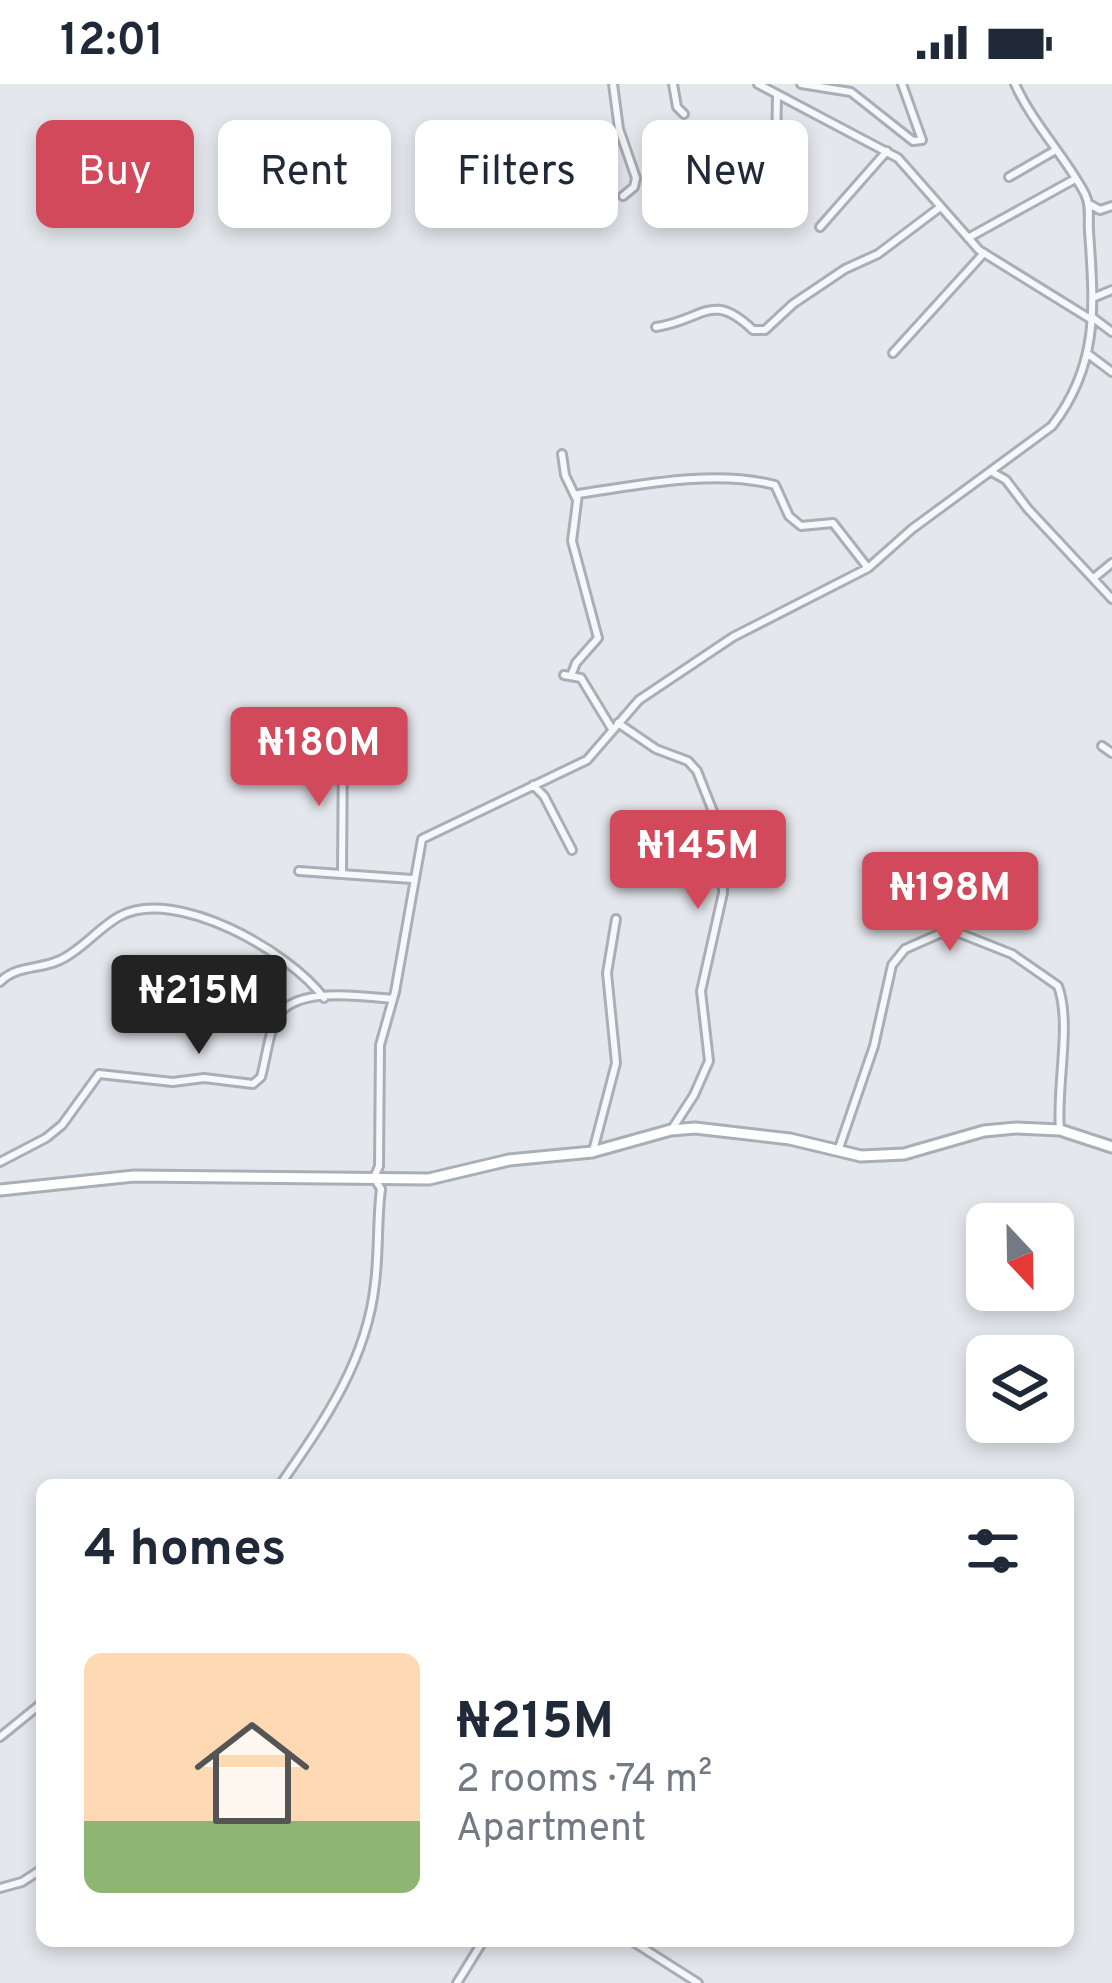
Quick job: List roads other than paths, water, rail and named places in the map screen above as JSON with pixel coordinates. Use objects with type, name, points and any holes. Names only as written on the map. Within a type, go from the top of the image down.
[{"type":"street","points":[[614,84],[619,129],[637,178],[623,196]]},
{"type":"street","points":[[673,84],[677,107],[684,114]]},
{"type":"street","points":[[758,84],[903,162],[984,254],[1112,332]]},
{"type":"street","points":[[801,84],[851,92],[913,141],[921,142],[902,84]]},
{"type":"street","points":[[374,1178],[379,1166],[380,1045],[418,844],[426,835],[587,760],[639,700],[733,638],[868,568],[1058,418],[1088,354],[1095,297],[1089,205],[1015,84]]},
{"type":"street","points":[[776,96],[776,120]]},
{"type":"street","points":[[820,227],[887,151]]},
{"type":"street","points":[[1010,178],[1054,151]]},
{"type":"street","points":[[967,238],[1075,179]]},
{"type":"street","points":[[1089,205],[1100,210],[1112,206]]},
{"type":"street","points":[[656,327],[721,308],[753,330],[766,330],[793,304],[845,269],[878,254],[939,208]]},
{"type":"street","points":[[893,353],[984,254]]},
{"type":"street","points":[[1095,297],[1112,290]]},
{"type":"street","points":[[1088,354],[1112,372]]},
{"type":"street","points":[[562,454],[565,476],[576,498],[572,541],[598,638],[568,675],[580,678],[615,726],[688,761],[697,771],[723,837],[723,893],[701,992],[709,1061],[671,1130]]},
{"type":"street","points":[[1006,480],[1011,458]]},
{"type":"street","points":[[992,472],[1006,480],[1112,599]]},
{"type":"street","points":[[576,498],[635,486],[756,480],[775,485],[788,516],[801,526],[833,523],[868,568]]},
{"type":"street","points":[[1095,577],[1112,563]]},
{"type":"street","points":[[342,873],[343,744]]},
{"type":"street","points":[[1102,746],[1112,753]]},
{"type":"street","points":[[532,785],[544,796],[572,850]]},
{"type":"street","points":[[298,871],[412,879]]},
{"type":"street","points":[[0,982],[8,974],[62,959],[121,916],[144,908],[173,909],[218,920],[293,967],[324,998]]},
{"type":"street","points":[[592,1152],[616,1063],[607,974],[616,919]]},
{"type":"street","points":[[838,1150],[874,1046],[892,964],[905,949],[950,933],[993,945],[1058,986],[1064,1005],[1060,1130]]},
{"type":"street","points":[[0,1162],[46,1138],[105,1072],[173,1082],[204,1078],[257,1082],[276,1016],[300,999],[392,999]]},
{"type":"street","points":[[0,1190],[134,1176],[429,1179],[509,1160],[592,1152],[671,1130],[736,1131],[860,1156],[904,1154],[985,1131],[1060,1130],[1111,1145]]},
{"type":"street","points":[[374,1178],[381,1189]]},
{"type":"street","points":[[284,1479],[336,1402],[356,1356],[375,1286],[381,1189],[388,1179]]},
{"type":"street","points":[[0,1737],[36,1708]]},
{"type":"street","points":[[0,1888],[36,1873]]},
{"type":"street","points":[[457,1983],[479,1947]]},
{"type":"street","points":[[641,1947],[698,1983]]}]
